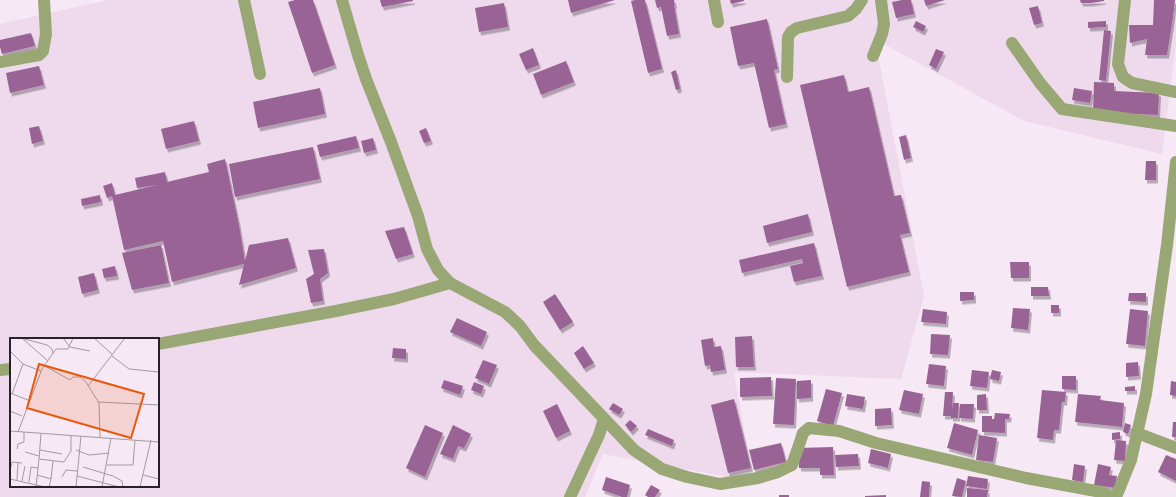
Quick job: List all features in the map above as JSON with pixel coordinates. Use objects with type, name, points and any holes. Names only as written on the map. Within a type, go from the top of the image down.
[{"type":"street","points":[[0,62],[39,55],[43,51],[46,34],[44,0]]},
{"type":"street","points":[[244,0],[260,74]]},
{"type":"street","points":[[342,0],[358,55],[392,142],[418,216],[427,249],[438,270],[450,283],[505,312],[520,326],[534,345],[604,420],[634,450],[662,469],[687,477],[720,484],[758,478],[778,472],[792,465],[802,433],[809,428],[839,431],[876,443],[1026,478],[1101,492],[1111,497]]},
{"type":"street","points":[[714,0],[718,22]]},
{"type":"street","points":[[786,77],[788,37],[791,32],[797,28],[848,16],[856,9],[862,0]]},
{"type":"street","points":[[873,56],[882,34],[884,24],[881,0]]},
{"type":"street","points":[[1126,0],[1118,64],[1123,77],[1132,83],[1176,92]]},
{"type":"street","points":[[1012,43],[1040,83],[1062,109],[1176,126]]},
{"type":"street","points":[[1116,497],[1130,460],[1146,394],[1167,246],[1176,162]]},
{"type":"street","points":[[159,344],[394,299],[450,283]]},
{"type":"street","points":[[0,370],[10,369]]},
{"type":"street","points":[[570,497],[599,435],[604,420]]},
{"type":"street","points":[[1137,433],[1176,448]]},
{"type":"shaded area","points":[[108,0],[1176,0],[1176,43],[1162,154],[1024,121],[875,39],[924,296],[901,379],[734,372],[752,474],[728,477],[603,454],[585,497],[0,497],[0,24]]},
{"type":"building","points":[[295,0],[313,0],[335,65],[312,73],[288,2]]},
{"type":"building","points":[[380,0],[413,0],[413,1],[382,7]]},
{"type":"building","points":[[568,0],[615,0],[571,13]]},
{"type":"building","points":[[645,0],[662,69],[648,73],[631,1]]},
{"type":"building","points":[[655,0],[674,0],[679,34],[667,36],[661,7],[657,8]]},
{"type":"building","points":[[730,0],[744,0],[744,1],[731,4]]},
{"type":"building","points":[[911,0],[914,14],[896,18],[892,2]]},
{"type":"building","points":[[924,0],[945,0],[926,6]]},
{"type":"building","points":[[1080,0],[1104,0],[1104,1],[1081,3]]},
{"type":"building","points":[[1154,0],[1175,0],[1167,55],[1145,55],[1147,39],[1130,43],[1129,25],[1153,25]]},
{"type":"building","points":[[504,3],[508,27],[479,32],[475,8]]},
{"type":"building","points":[[1038,6],[1042,23],[1034,25],[1029,8]]},
{"type":"building","points":[[767,19],[778,69],[774,70],[786,124],[769,128],[754,63],[738,66],[730,27]]},
{"type":"building","points":[[916,21],[926,26],[923,32],[913,27]]},
{"type":"building","points":[[1106,21],[1106,27],[1088,28],[1088,22]]},
{"type":"building","points":[[1104,30],[1111,31],[1106,81],[1099,80]]},
{"type":"building","points":[[31,33],[35,46],[2,54],[0,40]]},
{"type":"building","points":[[533,48],[539,65],[526,70],[519,54]]},
{"type":"building","points":[[936,49],[944,52],[936,69],[929,65]]},
{"type":"building","points":[[566,61],[574,82],[541,95],[533,74]]},
{"type":"building","points":[[39,66],[44,85],[10,93],[6,73]]},
{"type":"building","points":[[676,70],[680,89],[676,90],[671,72]]},
{"type":"building","points":[[844,75],[848,92],[869,87],[894,196],[901,195],[910,233],[900,235],[909,272],[847,287],[800,85]]},
{"type":"building","points":[[1094,82],[1114,83],[1114,91],[1159,93],[1158,115],[1093,112]]},
{"type":"building","points":[[320,88],[325,114],[258,128],[253,102]]},
{"type":"building","points":[[1074,88],[1092,91],[1090,103],[1072,100]]},
{"type":"building","points":[[194,121],[199,141],[166,149],[161,129]]},
{"type":"building","points":[[39,126],[43,141],[32,144],[29,128]]},
{"type":"building","points":[[426,128],[431,141],[424,143],[419,131]]},
{"type":"building","points":[[906,135],[911,158],[904,160],[899,137]]},
{"type":"building","points":[[356,136],[359,148],[320,157],[317,145]]},
{"type":"building","points":[[373,138],[376,150],[364,153],[361,141]]},
{"type":"building","points":[[313,147],[320,179],[235,197],[229,164]]},
{"type":"building","points":[[225,159],[245,261],[249,245],[288,238],[296,268],[239,285],[244,264],[172,282],[163,241],[124,250],[112,196],[107,198],[103,186],[112,183],[115,195],[157,185],[137,188],[135,178],[165,172],[167,182],[209,172],[207,164]]},
{"type":"building","points":[[1146,161],[1156,161],[1156,180],[1145,180]]},
{"type":"building","points":[[100,195],[101,202],[82,206],[81,199]]},
{"type":"building","points":[[808,214],[812,232],[767,243],[763,226]]},
{"type":"building","points":[[404,227],[413,254],[396,259],[385,231]]},
{"type":"building","points":[[814,243],[822,276],[794,282],[790,266],[803,263],[802,259],[742,273],[739,260]]},
{"type":"building","points":[[161,245],[169,283],[132,290],[122,253]]},
{"type":"building","points":[[324,249],[328,273],[320,279],[323,301],[311,303],[306,279],[314,274],[308,250]]},
{"type":"building","points":[[1010,262],[1029,262],[1029,278],[1011,278]]},
{"type":"building","points":[[115,266],[117,276],[104,278],[102,269]]},
{"type":"building","points":[[94,273],[98,290],[82,294],[78,277]]},
{"type":"building","points":[[1031,287],[1048,287],[1049,296],[1031,296]]},
{"type":"building","points":[[960,292],[974,292],[974,300],[960,301]]},
{"type":"building","points":[[1129,293],[1146,293],[1146,302],[1128,301]]},
{"type":"building","points":[[555,294],[573,322],[560,330],[543,302]]},
{"type":"building","points":[[1051,305],[1059,305],[1059,313],[1051,313]]},
{"type":"building","points":[[1013,308],[1030,309],[1028,330],[1011,328]]},
{"type":"building","points":[[923,309],[947,312],[946,324],[921,322]]},
{"type":"building","points":[[1130,309],[1148,311],[1145,346],[1126,344]]},
{"type":"building","points":[[457,318],[487,332],[481,346],[450,332]]},
{"type":"building","points":[[931,334],[950,335],[948,355],[930,354]]},
{"type":"building","points":[[752,336],[754,367],[736,367],[735,337]]},
{"type":"building","points":[[713,338],[714,347],[721,346],[725,370],[711,372],[710,365],[705,366],[701,340]]},
{"type":"building","points":[[583,346],[594,363],[584,369],[574,353]]},
{"type":"building","points":[[393,348],[406,349],[406,359],[392,358]]},
{"type":"building","points":[[483,360],[497,365],[489,384],[475,378]]},
{"type":"building","points":[[1138,362],[1139,376],[1126,377],[1126,363]]},
{"type":"building","points":[[929,364],[946,366],[944,386],[926,384]]},
{"type":"building","points":[[972,370],[989,372],[987,388],[970,386]]},
{"type":"building","points":[[992,370],[1001,372],[999,381],[990,379]]},
{"type":"building","points":[[1062,376],[1076,376],[1076,390],[1062,389]]},
{"type":"building","points":[[771,377],[772,396],[740,397],[740,378]]},
{"type":"building","points":[[776,378],[796,379],[794,425],[773,424]]},
{"type":"building","points":[[444,380],[463,386],[460,395],[441,388]]},
{"type":"building","points":[[811,380],[811,398],[797,399],[797,381]]},
{"type":"building","points":[[1171,381],[1176,382],[1176,396],[1170,395]]},
{"type":"building","points":[[474,382],[484,386],[481,394],[471,390]]},
{"type":"building","points":[[1135,386],[1135,391],[1125,391],[1125,387]]},
{"type":"building","points":[[826,389],[842,393],[833,426],[817,421]]},
{"type":"building","points":[[904,390],[923,394],[919,414],[899,410]]},
{"type":"building","points":[[1042,390],[1066,392],[1065,402],[1062,402],[1059,430],[1054,430],[1053,440],[1037,438]]},
{"type":"building","points":[[945,392],[953,392],[952,410],[953,403],[959,403],[958,418],[943,416]]},
{"type":"building","points":[[847,394],[865,397],[863,409],[845,406]]},
{"type":"building","points":[[986,394],[987,410],[977,410],[977,395]]},
{"type":"building","points":[[1078,394],[1101,396],[1100,400],[1124,403],[1122,427],[1075,422]]},
{"type":"building","points":[[734,399],[751,468],[728,473],[711,405]]},
{"type":"building","points":[[613,403],[623,409],[619,415],[609,409]]},
{"type":"building","points":[[557,404],[570,431],[556,438],[543,411]]},
{"type":"building","points":[[960,404],[974,404],[973,419],[959,418]]},
{"type":"building","points":[[891,408],[892,425],[875,426],[875,409]]},
{"type":"building","points":[[995,413],[1010,414],[1009,419],[1005,419],[1005,433],[982,432],[982,416],[992,416],[992,419],[994,419]]},
{"type":"building","points":[[630,420],[637,426],[631,432],[625,425]]},
{"type":"building","points":[[1173,422],[1176,422],[1176,437],[1172,437]]},
{"type":"building","points":[[954,423],[978,430],[972,455],[947,448]]},
{"type":"building","points":[[1125,423],[1131,425],[1128,434],[1123,432]]},
{"type":"building","points":[[425,425],[443,433],[425,477],[406,468]]},
{"type":"building","points":[[453,425],[471,434],[464,448],[458,446],[453,459],[440,454]]},
{"type":"building","points":[[648,429],[674,440],[672,446],[645,435]]},
{"type":"building","points":[[1120,432],[1120,439],[1112,440],[1112,433]]},
{"type":"building","points":[[979,435],[997,438],[993,462],[976,460]]},
{"type":"building","points":[[1116,440],[1126,441],[1125,461],[1114,460]]},
{"type":"building","points":[[781,443],[786,462],[754,470],[749,450]]},
{"type":"building","points":[[833,447],[834,475],[820,475],[820,468],[799,468],[798,448]]},
{"type":"building","points":[[871,449],[891,454],[888,468],[868,463]]},
{"type":"building","points":[[858,454],[859,466],[836,467],[835,455]]},
{"type":"building","points":[[1166,455],[1176,459],[1176,481],[1158,472]]},
{"type":"building","points":[[1074,464],[1085,466],[1083,482],[1072,480]]},
{"type":"building","points":[[1098,464],[1111,467],[1109,475],[1117,476],[1115,488],[1094,485]]},
{"type":"building","points":[[968,476],[988,479],[987,489],[966,486]]},
{"type":"building","points":[[606,477],[630,485],[627,497],[622,497],[602,490]]},
{"type":"building","points":[[957,478],[966,481],[962,497],[952,496]]},
{"type":"building","points":[[922,481],[930,482],[929,497],[920,497]]},
{"type":"building","points":[[651,485],[660,490],[655,497],[648,497],[645,495]]},
{"type":"building","points":[[967,488],[988,490],[987,497],[967,497]]},
{"type":"building","points":[[779,495],[789,495],[789,497],[779,497]]},
{"type":"building","points":[[886,495],[886,497],[865,497],[865,496]]}]
